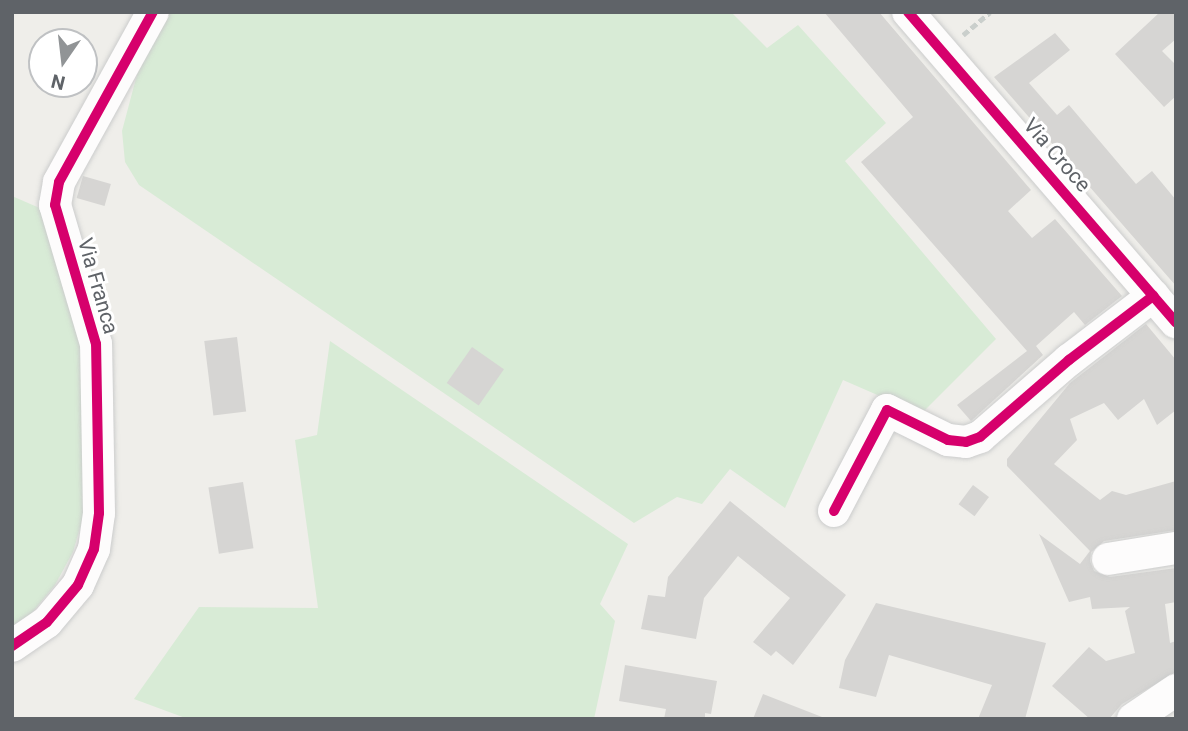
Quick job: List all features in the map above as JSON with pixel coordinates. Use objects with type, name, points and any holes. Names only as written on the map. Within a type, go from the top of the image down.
[{"type":"street","name":"Via Franca","points":[[12,646],[47,622],[70,594],[94,549],[99,513],[96,344],[55,205],[60,182],[153,12]]},
{"type":"street","name":"Via Croce","points":[[908,12],[1176,322]]},
{"type":"street","points":[[834,511],[887,410],[948,440],[966,442],[980,437],[1069,360],[1153,296]]},
{"type":"street","points":[[1108,559],[1176,548]]},
{"type":"street","points":[[1133,719],[1176,690]]},
{"type":"path","points":[[943,52],[990,12]]},
{"type":"green space","points":[[169,12],[731,12],[767,48],[798,25],[886,123],[845,161],[996,339],[921,414],[843,380],[785,508],[730,469],[702,504],[677,497],[634,523],[139,185],[125,162],[122,131],[139,67]]},
{"type":"green space","points":[[12,196],[51,213],[82,336],[86,507],[73,552],[55,585],[31,614],[12,626]]},
{"type":"green space","points":[[330,341],[628,544],[600,604],[615,621],[594,719],[188,719],[134,699],[199,607],[318,608],[295,440],[317,435]]},
{"type":"building","points":[[824,12],[879,12],[1031,190],[1008,211],[1032,238],[1055,219],[1122,296],[1085,325],[1074,312],[1036,346],[1043,355],[971,421],[957,405],[1027,351],[861,162],[913,117]]},
{"type":"building","points":[[1160,12],[1176,12],[1176,39],[1162,51],[1176,65],[1176,96],[1164,107],[1115,54]]},
{"type":"building","points":[[1055,33],[1070,50],[1029,83],[1057,115],[1069,105],[1136,184],[1152,171],[1176,200],[1176,286],[994,77]]},
{"type":"building","points":[[83,176],[111,184],[105,206],[77,198]]},
{"type":"building","points":[[1146,324],[1176,360],[1176,410],[1157,425],[1144,399],[1118,420],[1104,403],[1070,419],[1077,440],[1054,464],[1100,500],[1112,491],[1126,495],[1176,481],[1176,530],[1104,541],[1091,552],[1090,561],[1094,571],[1110,577],[1176,568],[1176,602],[1165,604],[1170,643],[1176,641],[1176,672],[1122,704],[1109,719],[1090,719],[1052,686],[1089,647],[1106,661],[1135,653],[1125,611],[1130,607],[1092,609],[1090,597],[1069,602],[1039,534],[1080,564],[1090,551],[1007,466],[1007,459],[1070,383]]},
{"type":"building","points":[[237,337],[246,411],[213,415],[204,341]]},
{"type":"building","points":[[472,347],[504,369],[479,405],[447,383]]},
{"type":"building","points":[[243,482],[253,548],[219,554],[208,487]]},
{"type":"building","points":[[973,485],[989,497],[975,516],[959,504]]},
{"type":"building","points":[[730,501],[846,595],[793,665],[776,651],[771,656],[753,642],[790,598],[738,556],[704,598],[696,639],[641,629],[648,595],[665,597],[668,577]]},
{"type":"building","points":[[876,603],[1046,643],[1025,719],[978,719],[992,685],[889,655],[876,697],[839,688],[845,660]]},
{"type":"building","points":[[625,665],[717,681],[711,714],[705,713],[705,719],[664,719],[666,709],[619,701]]},
{"type":"building","points":[[763,694],[822,717],[822,719],[753,719]]},
{"type":"cycle path","points":[[12,646],[47,622],[78,585],[94,549],[99,513],[96,344],[55,205],[59,182],[153,12]]},
{"type":"cycle path","points":[[908,12],[1176,322]]},
{"type":"cycle path","points":[[834,511],[887,410],[948,440],[966,442],[980,437],[1069,360],[1153,296]]}]
